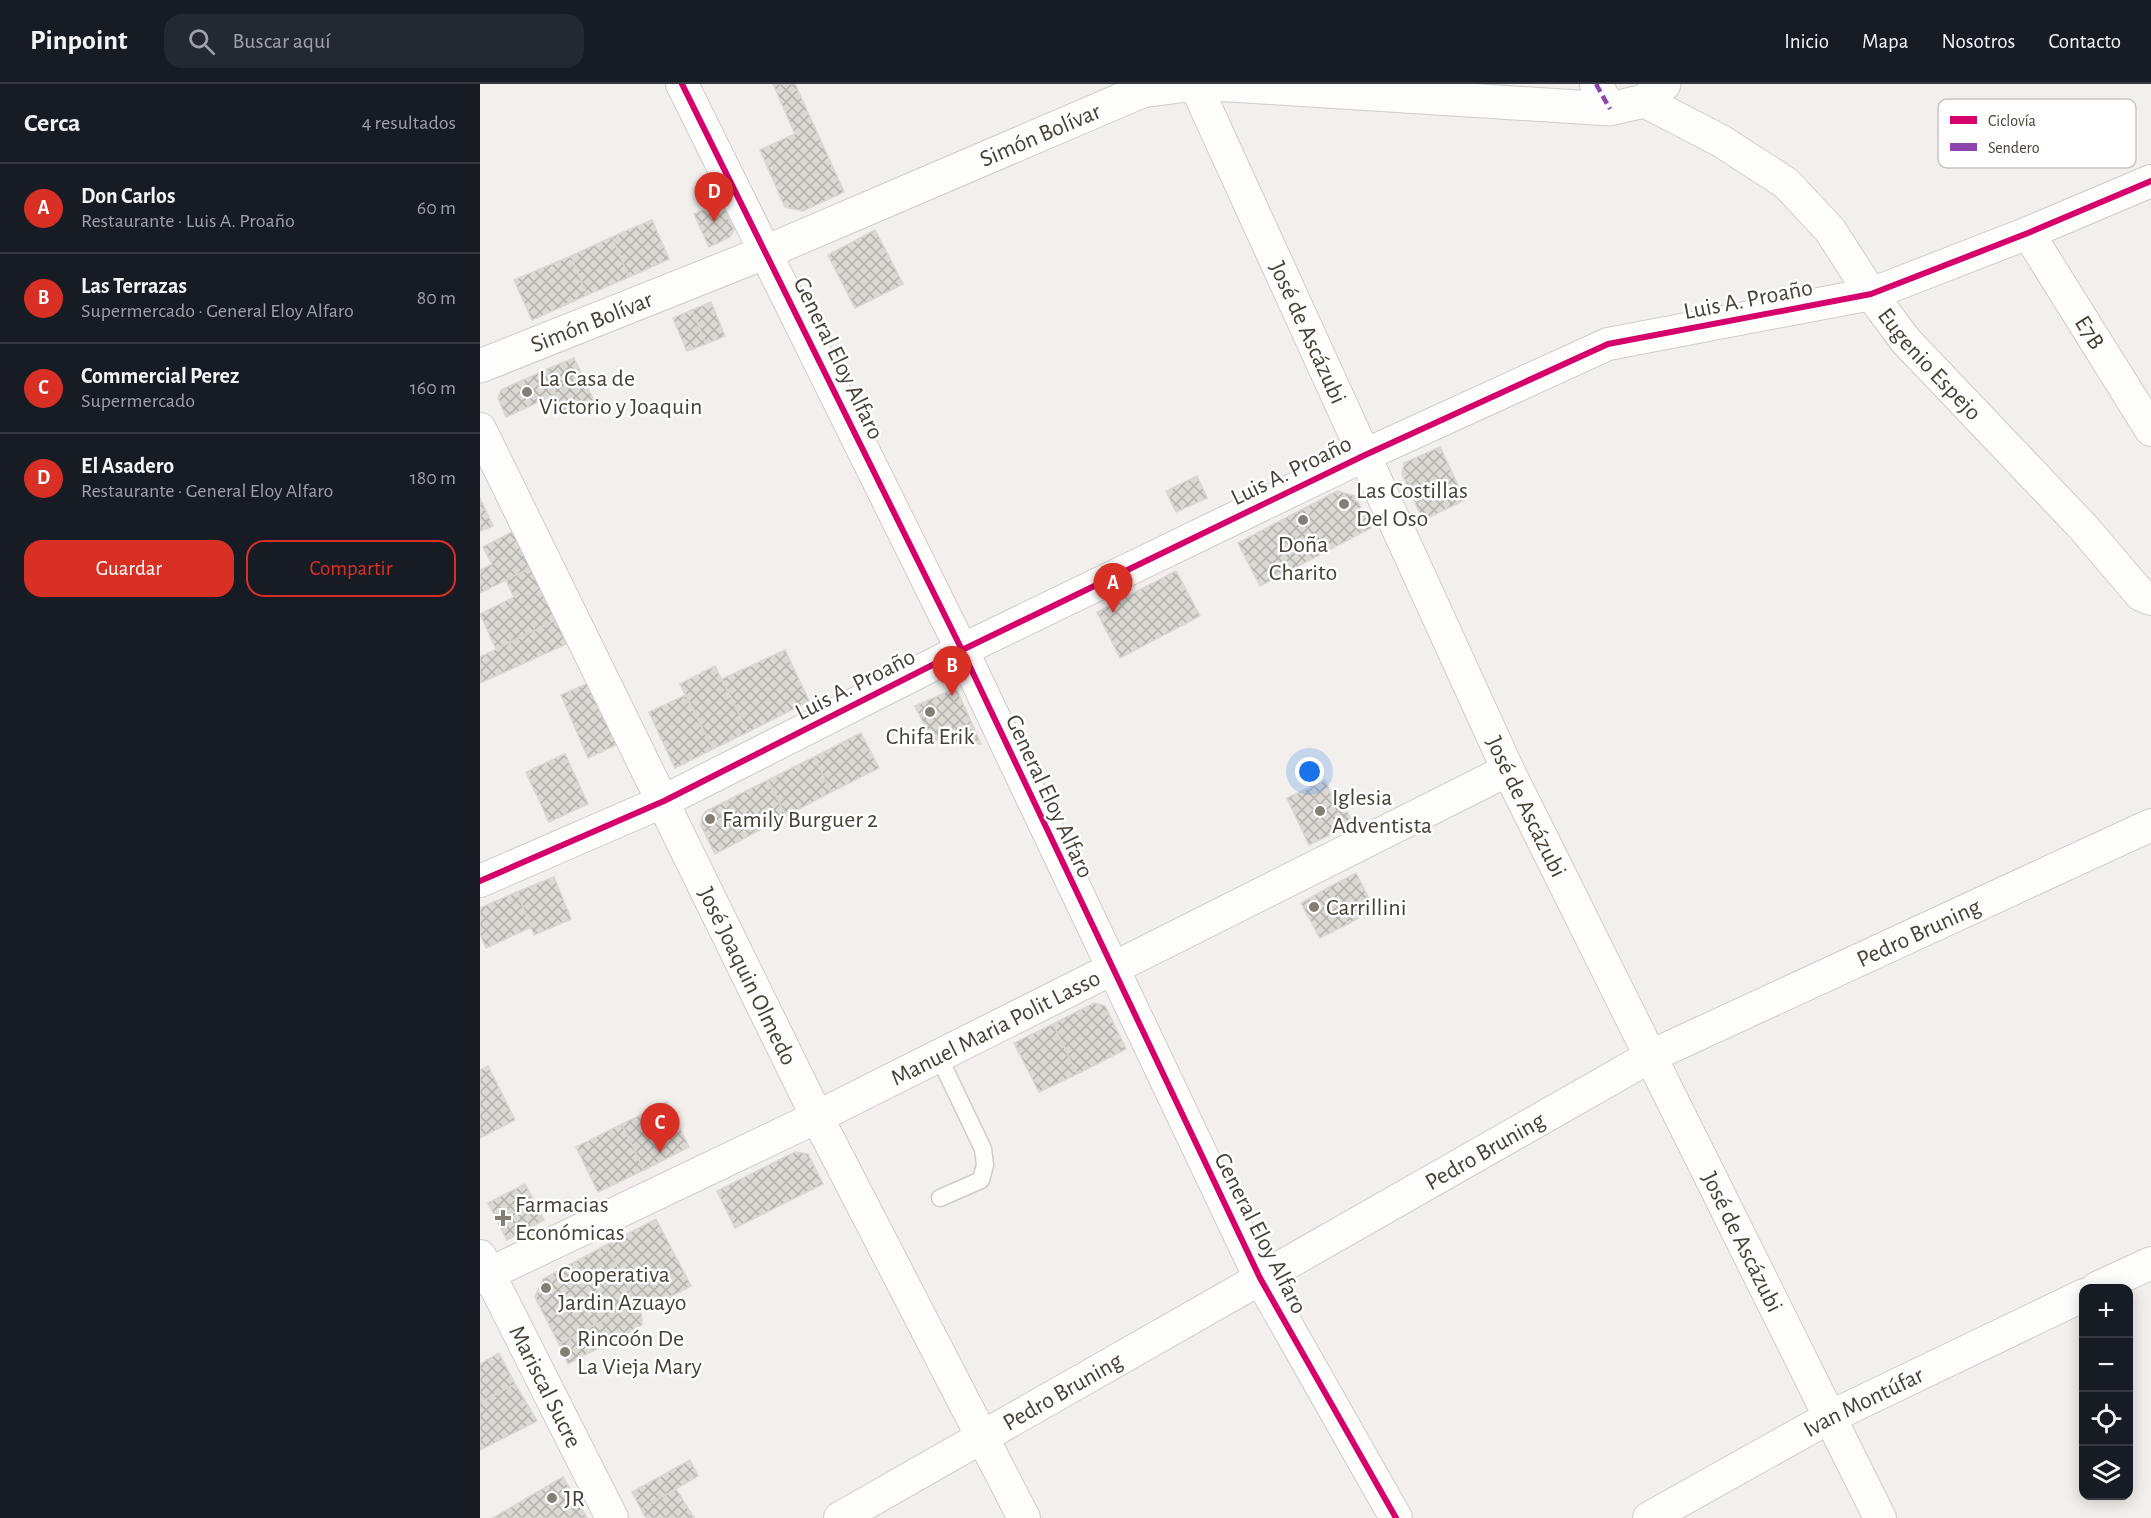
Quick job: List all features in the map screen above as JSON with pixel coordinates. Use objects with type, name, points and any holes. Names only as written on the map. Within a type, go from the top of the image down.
[{"type":"street","name":"General Eloy Alfaro","points":[[682,84],[962,650],[1112,971],[1260,1278],[1396,1518]]},
{"type":"street","name":"Simón Bolívar","points":[[480,366],[766,252],[1142,92],[1195,84],[1603,97],[1654,92]]},
{"type":"street","name":"José de Ascázubi","points":[[1195,84],[1508,770],[1880,1518]]},
{"type":"street","name":"Eugenio Espejo","points":[[1654,92],[1721,141],[1785,183],[1830,230],[1871,294],[1906,340],[2083,527],[2141,595],[2151,599]]},
{"type":"street","name":"Luis A. Proaño","points":[[480,881],[664,801],[962,650],[1365,454],[1608,344],[1871,294],[2028,233],[2151,181]]},
{"type":"street","name":"E7B","points":[[2028,233],[2151,430]]},
{"type":"street","name":"José Joaquin Olmedo","points":[[480,429],[817,1117],[1024,1518]]},
{"type":"street","name":"Manuel Maria Polit Lasso","points":[[483,1269],[817,1117],[1112,971],[1508,770]]},
{"type":"street","name":"Pedro Bruning","points":[[840,1518],[1651,1056],[2151,825]]},
{"type":"street","points":[[2106,1284],[2151,1263]]},
{"type":"street","name":"Mariscal Sucre","points":[[483,1269],[612,1518]]},
{"type":"street","name":"Ivan Montúfar","points":[[1649,1518],[1830,1417],[2079,1297]]},
{"type":"lane","points":[[939,1057],[983,1149],[985,1165],[981,1180],[940,1198]]},
{"type":"building","points":[[773,84],[795,84],[844,192],[803,211],[785,207],[760,150],[795,134]]},
{"type":"building","points":[[721,202],[734,230],[730,237],[709,247],[694,214]]},
{"type":"building","points":[[652,220],[669,259],[629,277],[612,237]]},
{"type":"building","points":[[875,230],[903,284],[855,308],[828,255]]},
{"type":"building","points":[[612,237],[629,277],[587,295],[571,256]]},
{"type":"building","points":[[571,256],[587,295],[532,320],[514,280]]},
{"type":"building","points":[[711,302],[725,336],[706,344],[692,310]]},
{"type":"building","points":[[692,310],[706,344],[687,351],[673,318]]},
{"type":"building","points":[[574,358],[594,401],[564,416],[545,370]]},
{"type":"building","name":"La Casa de Victorio y Joaquin","points":[[545,370],[556,394],[506,417],[498,398],[501,390]]},
{"type":"building","points":[[1440,447],[1465,500],[1423,520],[1402,474],[1404,463]]},
{"type":"building","points":[[1197,476],[1207,498],[1176,512],[1166,491]]},
{"type":"building","points":[[1337,491],[1355,496],[1371,528],[1260,586],[1238,543]]},
{"type":"building","points":[[480,498],[493,526],[480,531]]},
{"type":"building","points":[[516,530],[534,566],[480,593],[480,570],[492,564],[483,547]]},
{"type":"building","points":[[534,566],[560,618],[496,649],[480,614],[514,597],[506,580]]},
{"type":"building","points":[[1176,571],[1200,616],[1120,658],[1097,612]]},
{"type":"building","points":[[560,618],[573,641],[480,683],[480,657]]},
{"type":"building","points":[[785,650],[809,701],[748,732],[722,679]]},
{"type":"building","points":[[715,666],[748,732],[713,749],[680,684]]},
{"type":"building","points":[[591,682],[618,744],[588,758],[561,695]]},
{"type":"building","points":[[956,688],[981,744],[932,740],[915,706]]},
{"type":"building","points":[[686,695],[713,749],[675,768],[649,712]]},
{"type":"building","points":[[861,733],[879,768],[831,792],[814,757]]},
{"type":"building","points":[[565,754],[588,804],[549,822],[526,772]]},
{"type":"building","points":[[814,757],[831,792],[786,816],[768,780]]},
{"type":"building","points":[[768,780],[786,816],[715,854],[701,825],[706,811]]},
{"type":"building","name":"Iglesia Adventista","points":[[1325,780],[1331,794],[1337,791],[1353,824],[1309,845],[1287,798]]},
{"type":"building","points":[[1356,873],[1374,909],[1348,924],[1329,887]]},
{"type":"building","points":[[554,877],[571,919],[534,935],[517,892]]},
{"type":"building","points":[[1329,887],[1348,924],[1320,938],[1301,903]]},
{"type":"building","points":[[517,892],[531,927],[486,948],[480,934],[480,908]]},
{"type":"building","points":[[1094,1003],[1105,1006],[1126,1049],[1077,1074],[1053,1024]]},
{"type":"building","points":[[1053,1024],[1077,1074],[1039,1092],[1014,1043]]},
{"type":"building","points":[[488,1066],[515,1120],[480,1138],[480,1070]]},
{"type":"building","points":[[667,1102],[689,1147],[644,1170],[622,1124]]},
{"type":"building","points":[[622,1124],[644,1170],[598,1192],[576,1147]]},
{"type":"building","points":[[795,1152],[808,1154],[823,1184],[735,1228],[717,1191]]},
{"type":"building","points":[[525,1184],[544,1220],[507,1240],[488,1203]]},
{"type":"building","points":[[656,1219],[691,1286],[641,1312],[606,1245]]},
{"type":"building","points":[[606,1245],[636,1303],[559,1344],[535,1297],[543,1279]]},
{"type":"building","points":[[636,1303],[641,1312],[642,1325],[568,1364],[559,1344]]},
{"type":"building","points":[[499,1353],[515,1384],[480,1403],[480,1364]]},
{"type":"building","points":[[515,1384],[537,1421],[480,1450],[480,1402]]},
{"type":"building","points":[[690,1460],[698,1476],[641,1509],[632,1492]]},
{"type":"building","name":"JR","points":[[563,1477],[587,1518],[493,1518]]},
{"type":"building","points":[[676,1489],[694,1518],[646,1518],[641,1509]]},
{"type":"marked path","points":[[1596,84],[1610,109]]},
{"type":"cycle path","points":[[682,84],[962,650],[1260,1278],[1396,1518]]},
{"type":"cycle path","points":[[480,881],[664,801],[962,650],[1365,455],[1608,344],[1871,294],[2028,233],[2151,181]]},
{"type":"place","name":"El Asadero","points":[[714,222]]},
{"type":"place","name":"La Casa de Victorio y Joaquin","points":[[527,392]]},
{"type":"place","name":"Las Costillas Del Oso","points":[[1344,504]]},
{"type":"place","name":"Doña Charito","points":[[1303,520]]},
{"type":"place","name":"Don Carlos","points":[[1113,613]]},
{"type":"place","name":"Las Terrazas","points":[[952,696]]},
{"type":"place","name":"Chifa Erik","points":[[930,712]]},
{"type":"place","name":"Iglesia Adventista","points":[[1320,811]]},
{"type":"place","name":"Family Burguer 2","points":[[710,819]]},
{"type":"place","name":"Carrillini","points":[[1314,907]]},
{"type":"place","name":"Commercial Perez","points":[[660,1153]]},
{"type":"place","name":"Farmacias Económicas","points":[[503,1218]]},
{"type":"place","name":"Cooperativa Jardin Azuayo","points":[[546,1288]]},
{"type":"place","name":"Rincoón De La Vieja Mary","points":[[565,1352]]},
{"type":"place","name":"JR","points":[[552,1498]]}]
